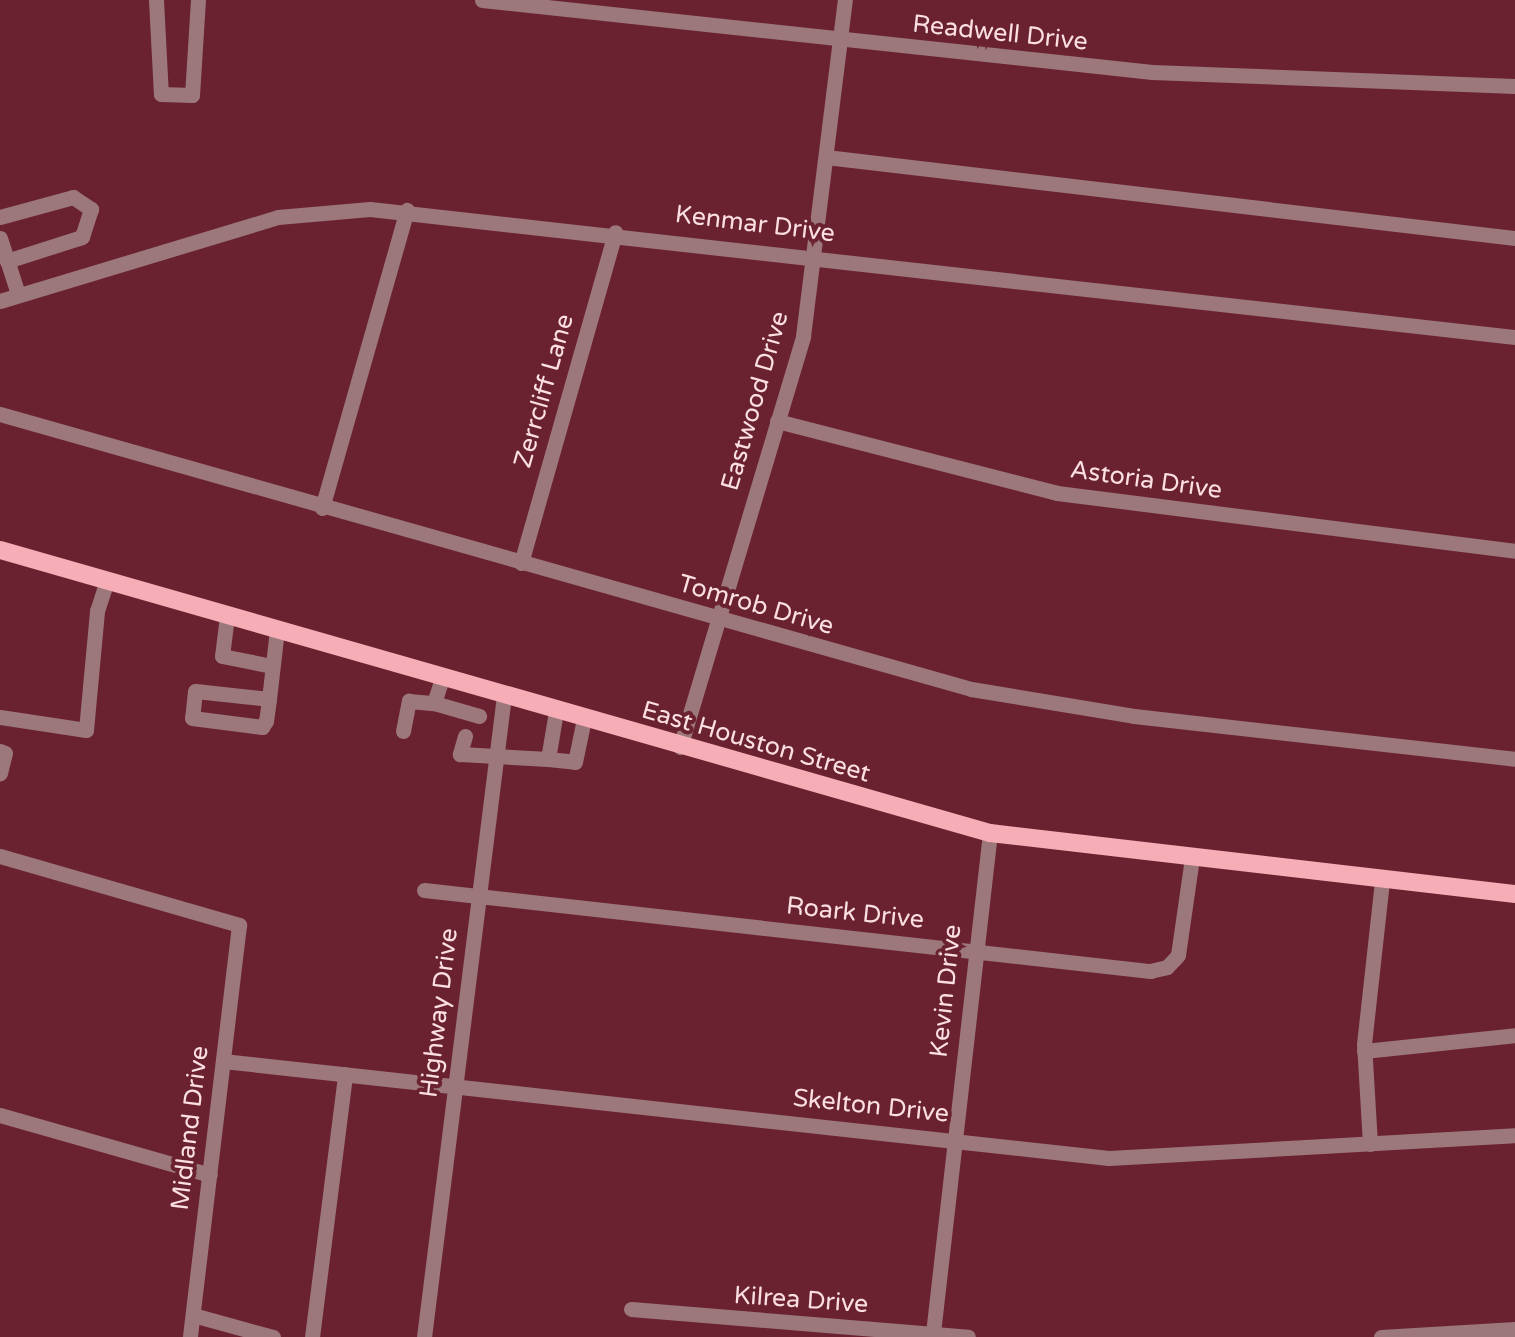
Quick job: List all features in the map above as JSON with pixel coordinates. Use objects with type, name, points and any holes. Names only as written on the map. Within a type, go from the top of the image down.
[{"type":"main road","name":"East Houston Street","points":[[0,550],[990,834],[1515,894]]},
{"type":"street","points":[[156,0],[161,94],[192,96],[198,0]]},
{"type":"street","name":"Readwell Drive","points":[[482,0],[840,42],[1152,72],[1515,86]]},
{"type":"street","name":"Eastwood Drive","points":[[680,747],[803,336],[844,0]]},
{"type":"street","points":[[826,157],[1515,238]]},
{"type":"street","points":[[0,217],[72,198],[91,209],[82,238],[8,260]]},
{"type":"street","points":[[322,508],[407,210]]},
{"type":"street","name":"Kenmar Drive","points":[[0,301],[278,217],[407,210],[1515,337]]},
{"type":"street","name":"Zerrcliff Lane","points":[[520,563],[615,232]]},
{"type":"street","points":[[0,238],[18,294]]},
{"type":"street","name":"Tomrob Drive","points":[[0,414],[971,689],[1134,716],[1515,760]]},
{"type":"street","name":"Astoria Drive","points":[[777,421],[1057,494],[1515,550]]},
{"type":"street","points":[[0,717],[86,730],[97,611],[107,581]]},
{"type":"street","points":[[227,616],[222,656],[272,666]]},
{"type":"street","points":[[269,699],[195,691],[192,718],[262,727],[269,699],[277,630]]},
{"type":"street","points":[[434,703],[442,678]]},
{"type":"street","name":"Highway Drive","points":[[424,1337],[504,696]]},
{"type":"street","points":[[403,731],[409,701],[434,703],[478,716]]},
{"type":"street","points":[[548,760],[556,711]]},
{"type":"street","points":[[460,754],[574,762],[584,719]]},
{"type":"street","points":[[456,771],[465,736]]},
{"type":"street","points":[[0,751],[6,753],[0,773]]},
{"type":"street","name":"Kevin Drive","points":[[933,1333],[990,834]]},
{"type":"street","name":"Midland Drive","points":[[0,856],[239,924],[190,1337]]},
{"type":"street","name":"Roark Drive","points":[[424,890],[975,951],[1166,967],[1182,938],[1192,858]]},
{"type":"street","points":[[1370,1144],[1364,1051],[1382,880]]},
{"type":"street","points":[[1364,1051],[1515,1034]]},
{"type":"street","name":"Skelton Drive","points":[[224,1060],[1124,1158],[1515,1135]]},
{"type":"street","points":[[312,1337],[345,1074]]},
{"type":"street","points":[[0,1115],[210,1176]]},
{"type":"street","name":"Kilrea Drive","points":[[631,1309],[808,1333],[933,1333],[968,1337]]},
{"type":"street","points":[[193,1315],[273,1337]]},
{"type":"street","points":[[1381,1337],[1515,1329]]}]
